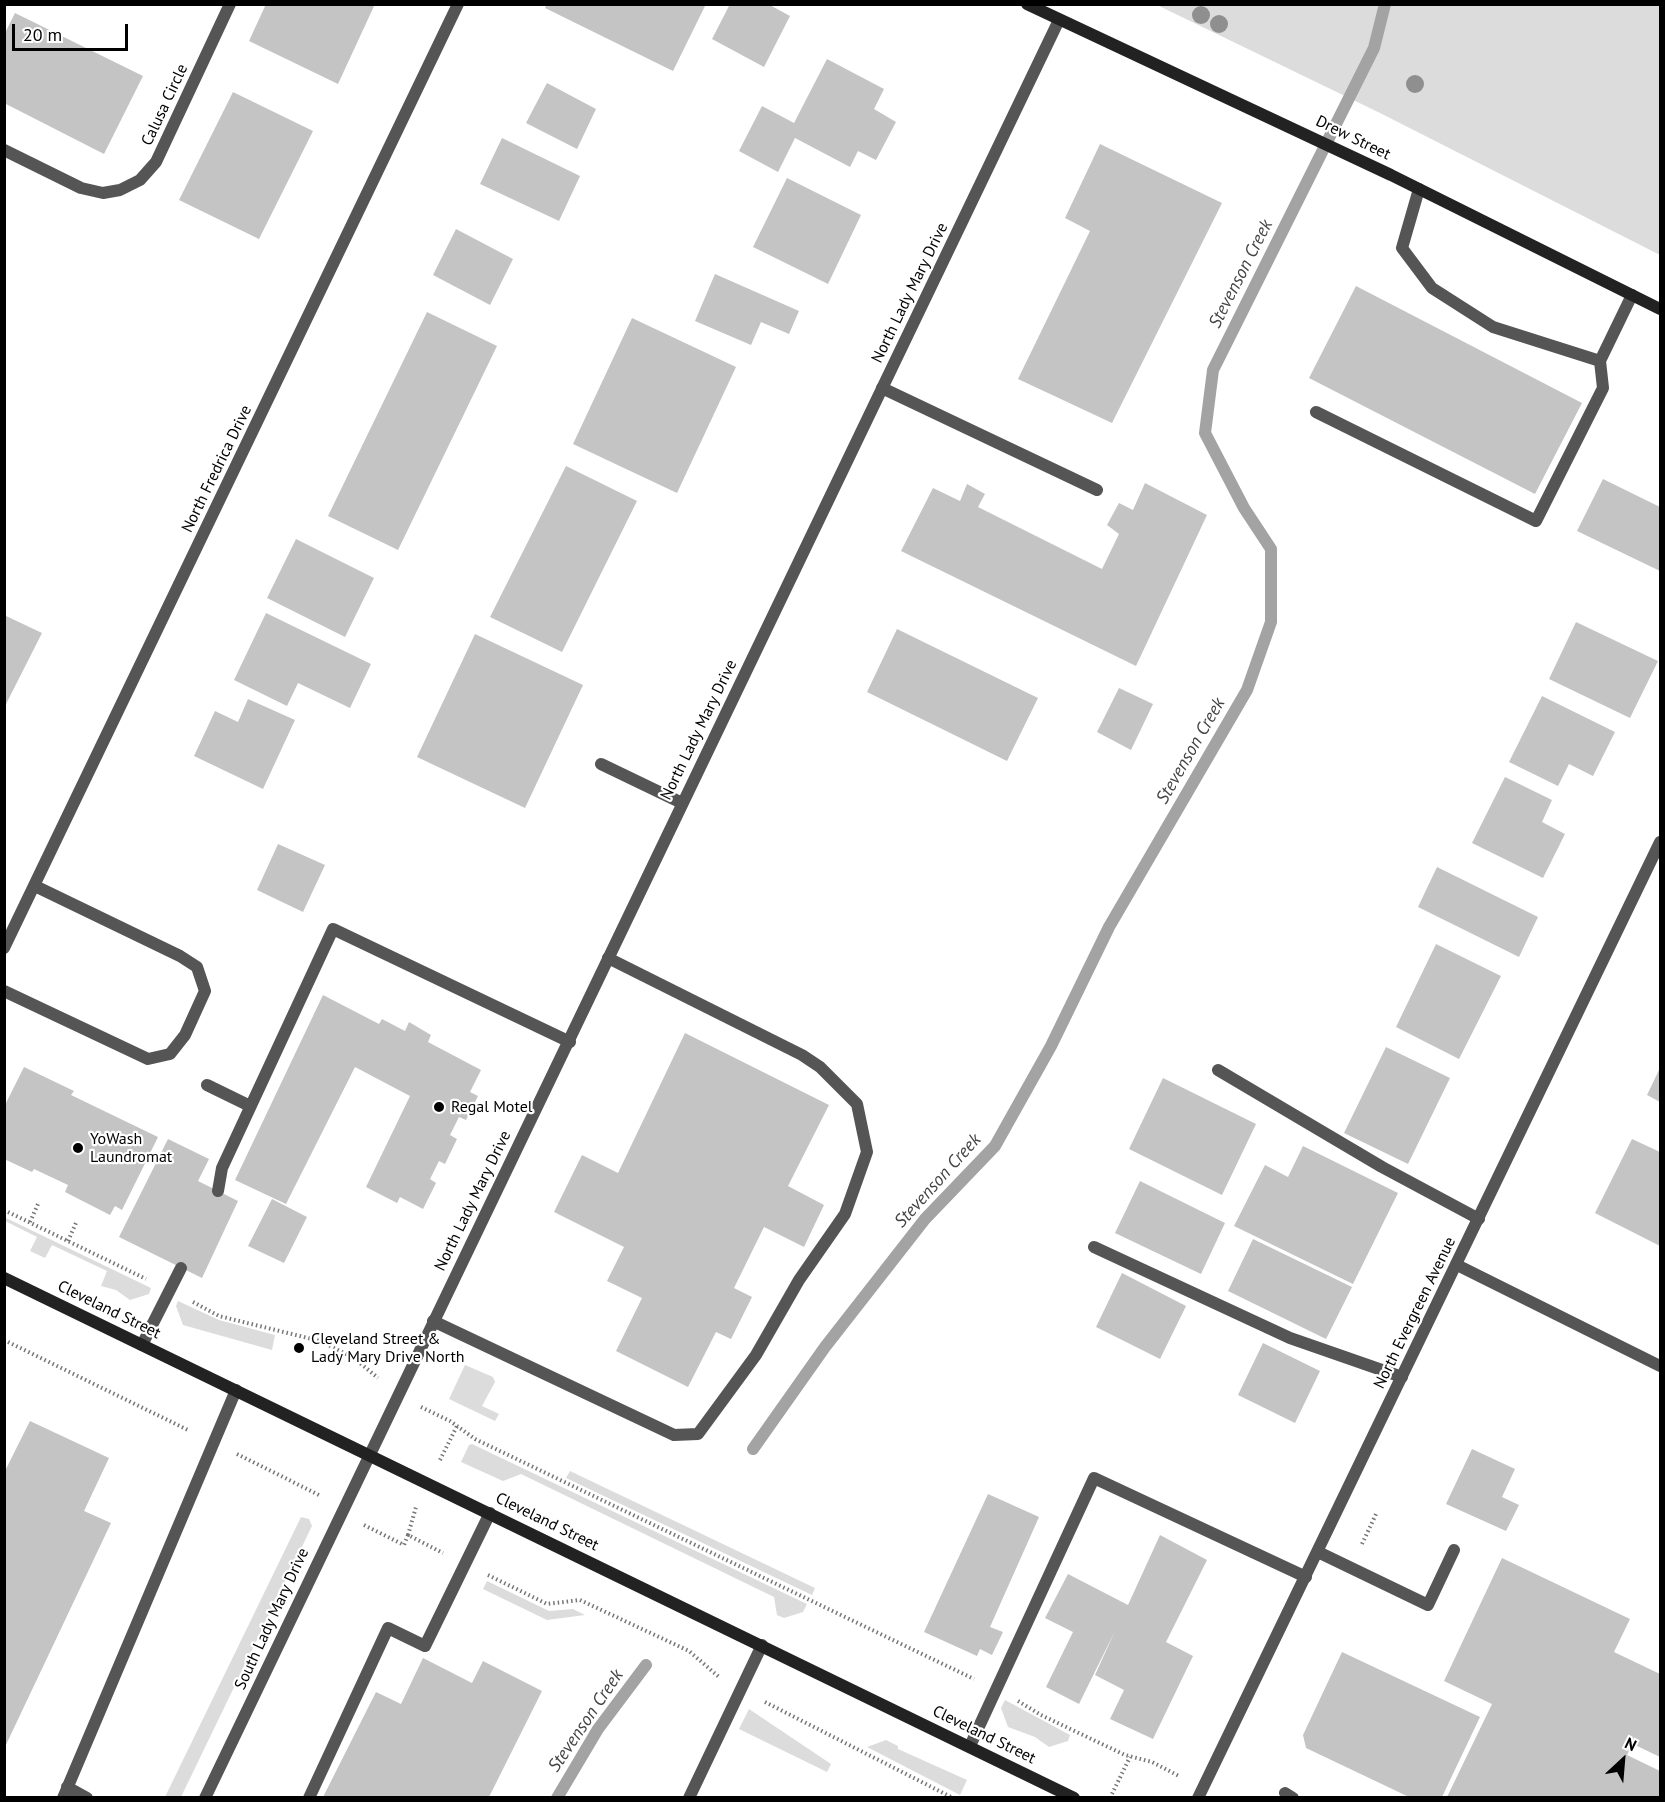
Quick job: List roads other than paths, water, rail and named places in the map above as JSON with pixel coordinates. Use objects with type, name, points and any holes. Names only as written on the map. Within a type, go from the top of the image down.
[{"type":"street","name":"Calusa Circle","points":[[4,150],[81,188],[103,193],[120,190],[140,180],[156,162],[230,4]]},
{"type":"street","name":"North Fredrica Drive","points":[[4,948],[458,4]]},
{"type":"street","name":"Drew Street","points":[[1027,4],[1391,175],[1660,309]]},
{"type":"street","name":"North Lady Mary Drive","points":[[368,1455],[570,1042],[682,803],[1059,20]]},
{"type":"street","points":[[1419,189],[1402,248],[1431,288],[1493,327],[1600,361]]},
{"type":"street","points":[[1316,412],[1536,521],[1604,388],[1600,361],[1632,295]]},
{"type":"street","points":[[882,388],[1097,490]]},
{"type":"street","points":[[601,764],[682,803]]},
{"type":"street","name":"North Evergreen Avenue","points":[[1200,1793],[1660,842]]},
{"type":"street","points":[[4,991],[148,1059],[170,1054],[185,1035],[205,991],[197,967],[180,956],[35,886]]},
{"type":"street","points":[[218,1191],[222,1168],[333,929],[570,1042]]},
{"type":"street","points":[[433,1321],[674,1435],[698,1434],[756,1355],[799,1281],[845,1214],[867,1152],[857,1104],[820,1067],[802,1055],[608,958]]},
{"type":"street","points":[[1218,1070],[1382,1167],[1479,1219]]},
{"type":"street","points":[[207,1085],[250,1106]]},
{"type":"street","points":[[1094,1247],[1290,1338],[1402,1377]]},
{"type":"street","points":[[1457,1265],[1660,1366]]},
{"type":"street","points":[[142,1345],[181,1268]]},
{"type":"street","name":"Cleveland Street","points":[[5,1279],[1074,1797]]},
{"type":"street","points":[[87,1797],[65,1792],[236,1390]]},
{"type":"street","name":"South Lady Mary Drive","points":[[205,1797],[368,1455]]},
{"type":"street","points":[[970,1746],[1094,1478],[1306,1577]]},
{"type":"street","points":[[309,1797],[388,1628],[425,1646],[490,1513]]},
{"type":"street","points":[[1318,1552],[1428,1605],[1454,1550]]},
{"type":"street","points":[[689,1797],[762,1645]]},
{"type":"waterway","name":"Stevenson Creek","points":[[753,1449],[825,1347],[925,1219],[995,1146],[1051,1046],[1109,927],[1247,690],[1271,622],[1271,549],[1244,508],[1205,433],[1213,370],[1374,48],[1385,4]]},
{"type":"waterway","name":"Stevenson Creek","points":[[557,1798],[598,1729],[646,1665]]},
{"type":"place","name":"Regal Motel","points":[[439,1107]]},
{"type":"place","name":"YoWash Laundromat","points":[[78,1148]]},
{"type":"place","name":"Cleveland Street & Lady Mary Drive North","points":[[299,1348]]}]
